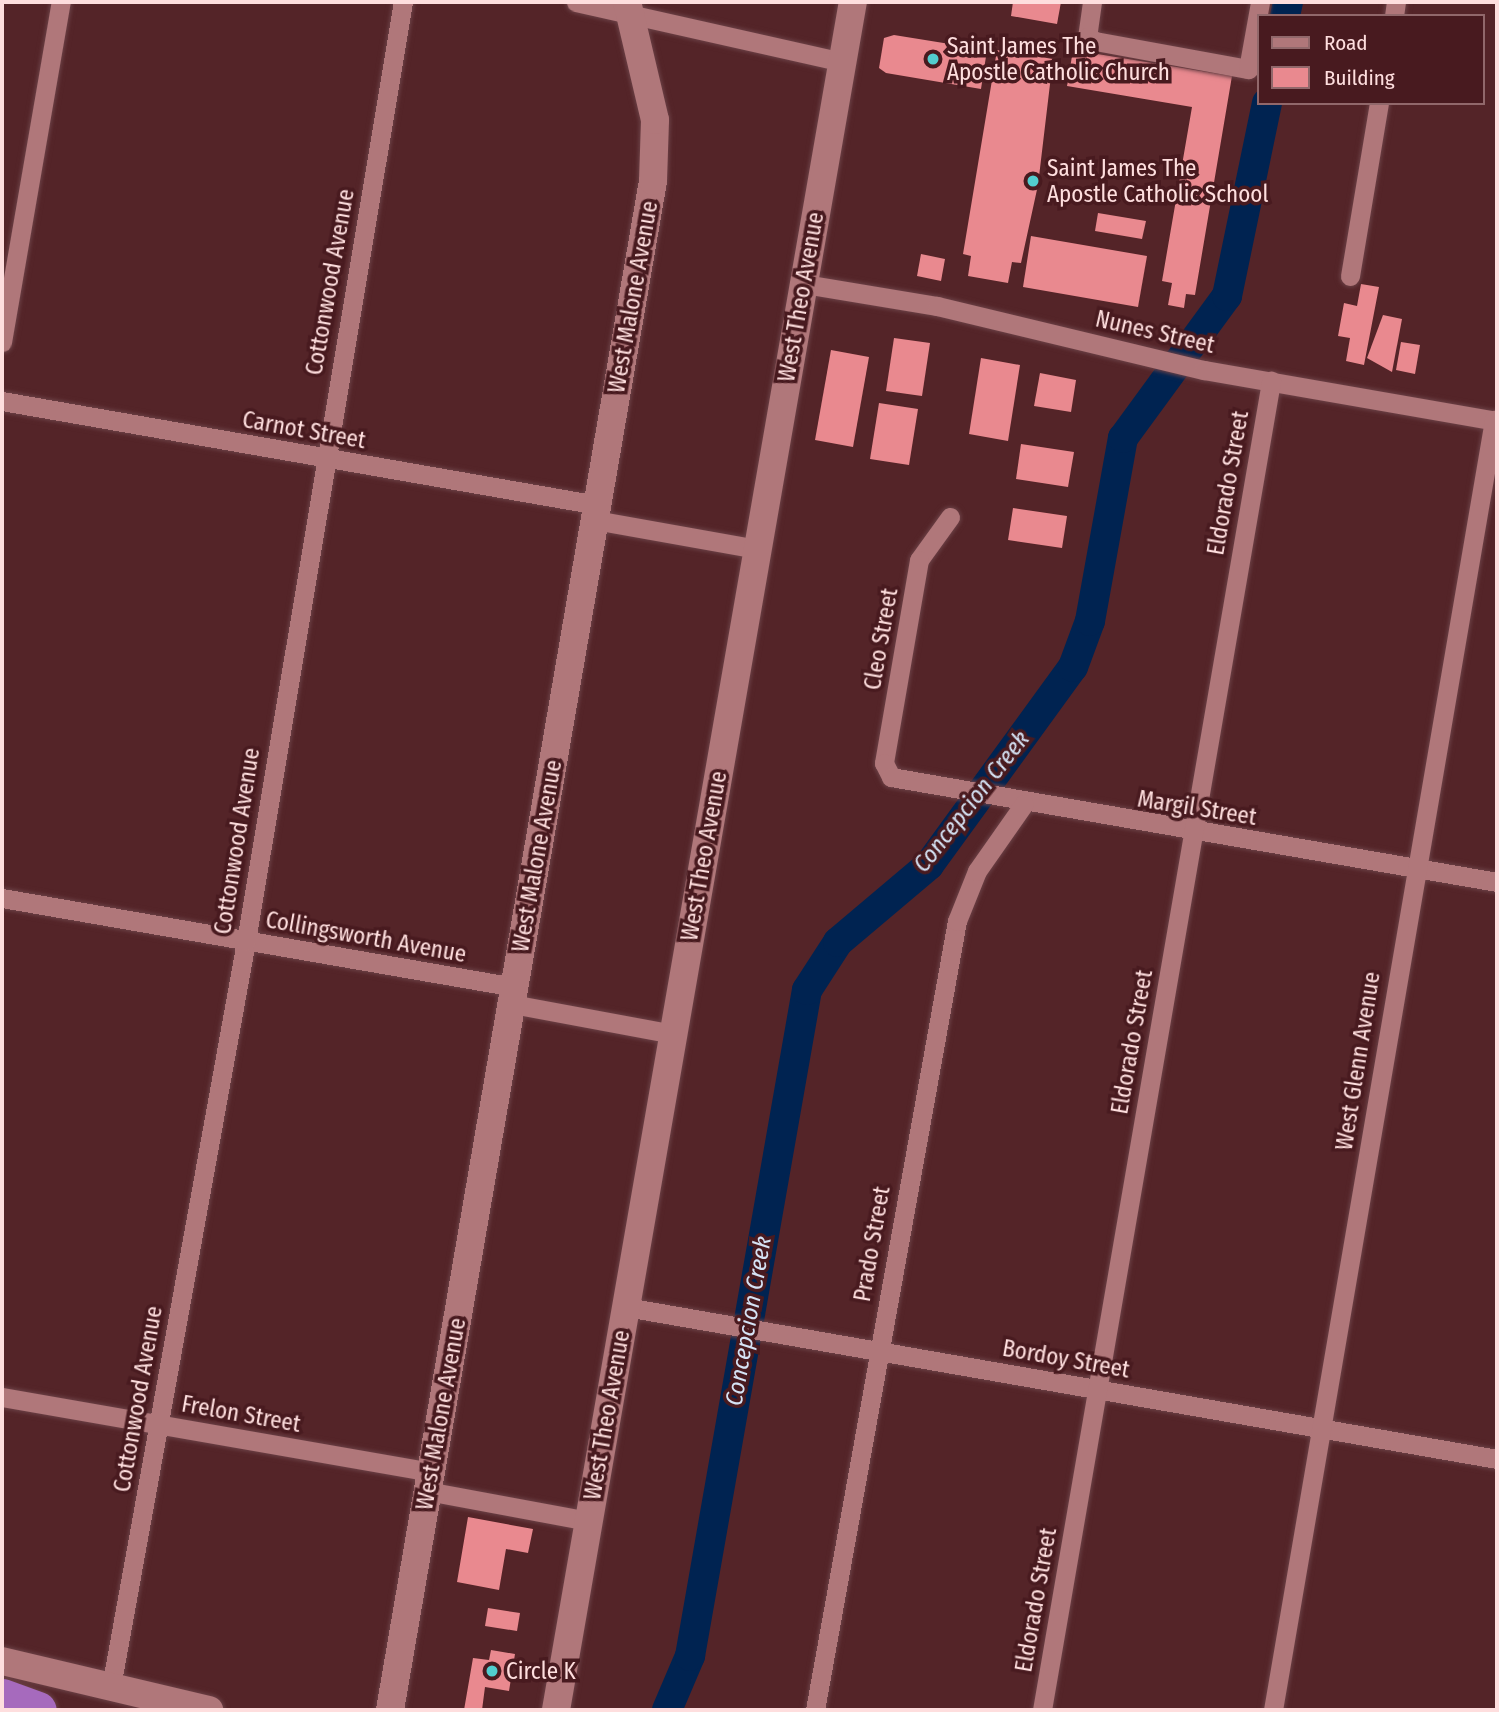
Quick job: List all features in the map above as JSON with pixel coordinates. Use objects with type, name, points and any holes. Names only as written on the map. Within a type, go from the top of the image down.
[{"type":"highway","points":[[2,1697],[38,1710]]},
{"type":"street","points":[[2,342],[61,2]]},
{"type":"street","name":"Cottonwood Avenue","points":[[111,1687],[246,941],[324,459],[403,2]]},
{"type":"street","points":[[576,2],[628,6],[842,62]]},
{"type":"street","name":"West Theo Avenue","points":[[556,1710],[853,2]]},
{"type":"street","points":[[1092,2],[1087,37],[1248,69],[1260,2]]},
{"type":"street","name":"West Malone Avenue","points":[[390,1710],[655,154],[655,120],[628,6]]},
{"type":"street","points":[[1350,276],[1379,105]]},
{"type":"street","name":"Nunes Street","points":[[804,284],[937,306],[1204,370],[1495,420]]},
{"type":"street","name":"Eldorado Street","points":[[1042,1710],[1271,381]]},
{"type":"street","name":"Carnot Street","points":[[2,401],[324,459],[596,512],[758,549]]},
{"type":"street","name":"West Glenn Avenue","points":[[1273,1710],[1415,869],[1495,420]]},
{"type":"street","name":"Cleo Street","points":[[891,777],[884,763],[919,560],[950,517]]},
{"type":"street","name":"Margil Street","points":[[891,777],[1015,803],[1497,882]]},
{"type":"street","name":"Prado Street","points":[[815,1710],[957,921],[977,871],[1015,803]]},
{"type":"street","name":"Collingsworth Avenue","points":[[2,898],[246,941],[513,995],[674,1034]]},
{"type":"street","name":"Bordoy Street","points":[[626,1307],[1497,1459]]},
{"type":"street","name":"Frelon Street","points":[[2,1397],[158,1424],[429,1481],[589,1521]]},
{"type":"street","points":[[2,1661],[209,1710]]},
{"type":"building","points":[[1013,2],[1061,2],[1057,24],[1011,16]]},
{"type":"building","name":"Saint James The Apostle Catholic Church","points":[[894,35],[987,50],[981,89],[886,73],[879,68],[884,38]]},
{"type":"building","points":[[997,50],[1053,59],[1038,185],[1021,263],[1012,262],[1008,283],[968,276],[971,256],[963,254]]},
{"type":"building","points":[[1073,50],[1232,76],[1195,295],[1186,294],[1184,308],[1168,305],[1172,283],[1162,281],[1192,107],[1067,86]]},
{"type":"building","points":[[1098,213],[1146,221],[1142,239],[1095,231]]},
{"type":"building","points":[[1031,236],[1147,256],[1138,307],[1023,287]]},
{"type":"building","points":[[921,254],[945,259],[941,281],[917,276]]},
{"type":"building","points":[[1361,284],[1379,287],[1364,365],[1346,361],[1350,338],[1338,336],[1344,303],[1357,306]]},
{"type":"building","points":[[1383,315],[1402,319],[1392,372],[1367,358]]},
{"type":"building","points":[[894,338],[930,343],[922,396],[886,391]]},
{"type":"building","points":[[1401,342],[1420,345],[1415,374],[1396,370]]},
{"type":"building","points":[[831,350],[869,357],[853,447],[815,440]]},
{"type":"building","points":[[981,358],[1020,365],[1008,441],[969,434]]},
{"type":"building","points":[[1040,373],[1076,380],[1071,412],[1034,406]]},
{"type":"building","points":[[879,403],[918,409],[909,465],[870,459]]},
{"type":"building","points":[[1021,444],[1074,452],[1068,487],[1016,479]]},
{"type":"building","points":[[1013,508],[1067,516],[1062,548],[1008,540]]},
{"type":"building","points":[[468,1517],[533,1529],[528,1553],[506,1549],[499,1590],[457,1582]]},
{"type":"building","points":[[488,1608],[520,1613],[517,1631],[485,1626]]},
{"type":"building","name":"Circle K","points":[[491,1650],[515,1654],[509,1691],[485,1687],[482,1710],[464,1710],[473,1658],[489,1660]]},
{"type":"waterway","name":"Concepcion Creek","points":[[1285,14],[1288,2]]},
{"type":"waterway","name":"Concepcion Creek","points":[[667,1710],[690,1656],[807,990],[838,942],[929,865],[1073,667],[1090,621],[1123,438],[1227,296],[1267,105]]},
{"type":"place","name":"Saint James The Apostle Catholic Church","points":[[933,59]]},
{"type":"place","name":"Saint James The Apostle Catholic School","points":[[1033,181]]},
{"type":"place","name":"Circle K","points":[[492,1671]]}]
